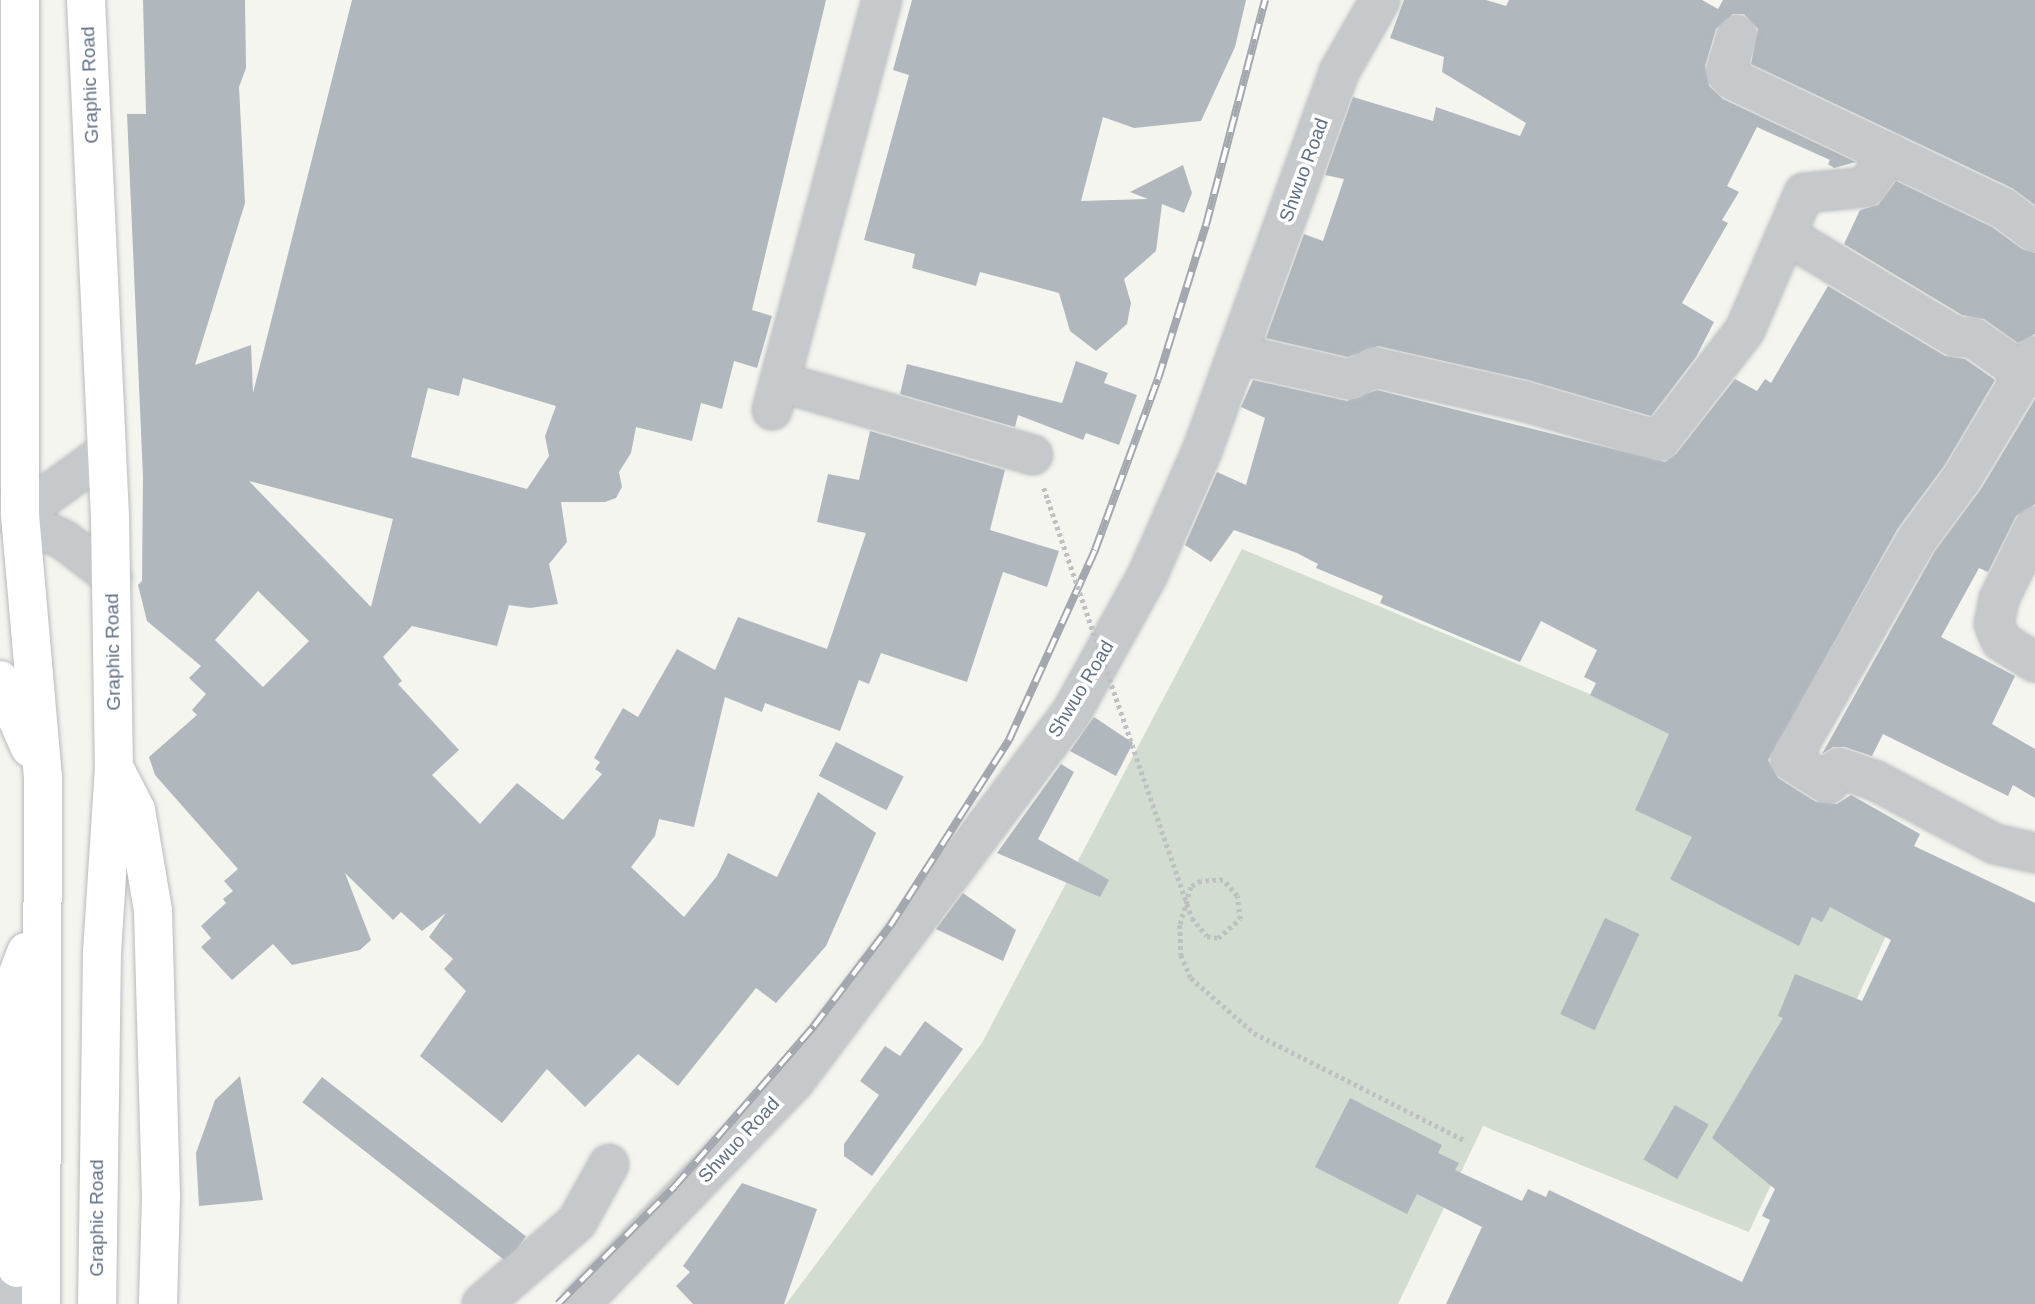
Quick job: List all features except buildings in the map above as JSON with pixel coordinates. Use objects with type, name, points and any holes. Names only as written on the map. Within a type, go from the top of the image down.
[{"type":"main road","points":[[19,1295],[43,904],[43,777],[10,513],[21,293],[20,0]]},
{"type":"main road","name":"Graphic Road","points":[[86,0],[112,577],[114,767],[102,952],[97,1304]]},
{"type":"main road","points":[[0,337],[21,293]]},
{"type":"main road","points":[[0,680],[43,777]]},
{"type":"main road","points":[[114,767],[136,810],[153,911],[161,1196],[158,1304]]},
{"type":"main road","points":[[19,1295],[9,1150],[7,1036],[17,976],[43,904]]},
{"type":"street","points":[[882,0],[776,396],[1032,455]]},
{"type":"street","name":"Shwuo Road","points":[[580,1304],[794,1082],[1070,715],[1148,574],[1202,451],[1339,72],[1380,0]]},
{"type":"street","points":[[1737,35],[1726,72],[1732,79],[2003,208],[2035,232]]},
{"type":"street","points":[[1237,354],[1352,380],[1373,367],[1523,401],[1659,441],[1745,330],[1804,193],[1866,187],[1889,153]]},
{"type":"street","points":[[1786,235],[1956,337],[1972,337],[2029,365],[1962,478],[1917,539],[1790,760],[1828,784],[1839,768],[1876,781],[1995,844],[2035,853]]},
{"type":"street","points":[[10,513],[106,452]]},
{"type":"street","points":[[10,513],[64,540],[112,577]]},
{"type":"street","points":[[2035,526],[1999,599],[1994,624],[2001,641],[2035,662]]},
{"type":"street","points":[[482,1304],[577,1222],[609,1164]]},
{"type":"path","points":[[1048,500],[1192,918],[1207,936],[1218,937],[1240,919],[1237,895],[1223,880],[1201,881],[1191,887],[1180,925],[1181,955],[1191,978],[1254,1033],[1466,1141]]},
{"type":"shaded area","points":[[1242,549],[1587,693],[1922,858],[1749,1232],[1483,1126],[1398,1304],[786,1304],[982,1043]]},
{"type":"railway","points":[[558,1304],[675,1186],[814,1026],[890,926],[1009,740],[1095,550],[1158,379],[1206,225],[1265,0]]}]
